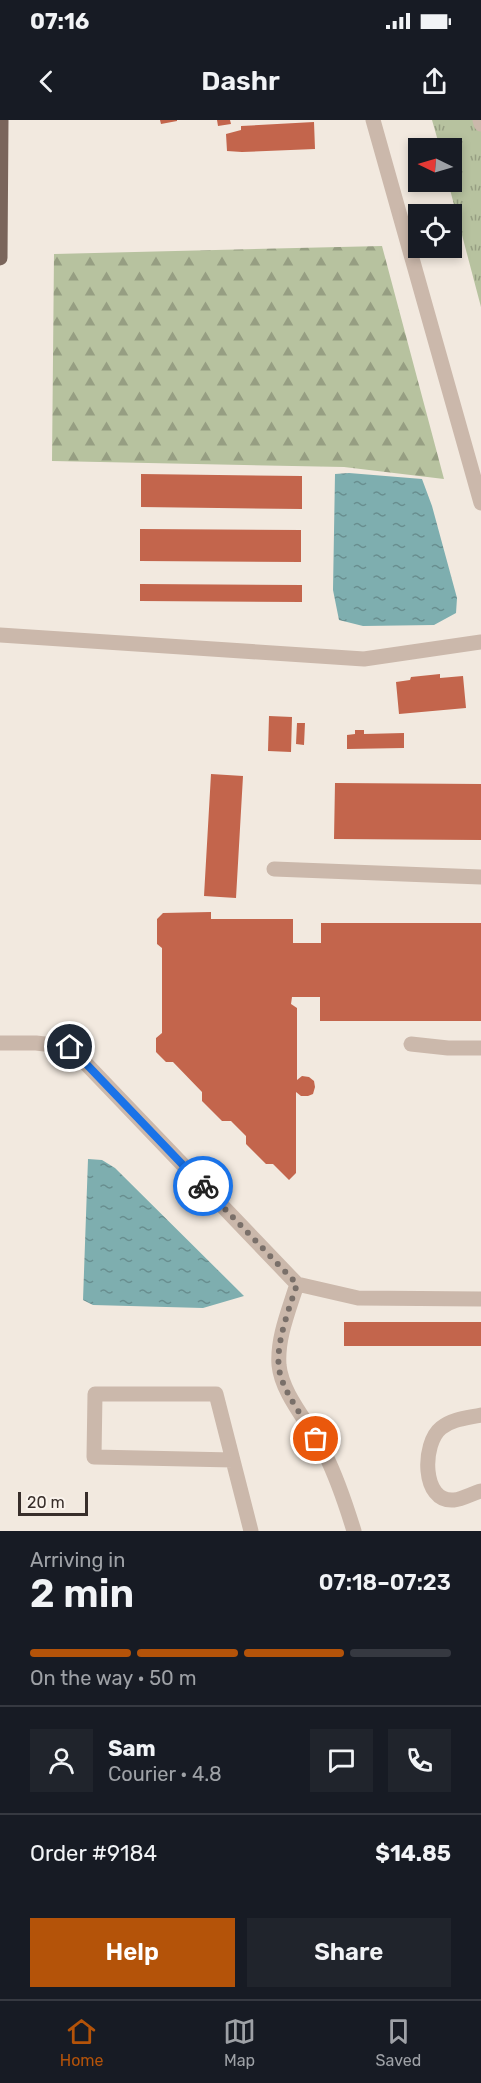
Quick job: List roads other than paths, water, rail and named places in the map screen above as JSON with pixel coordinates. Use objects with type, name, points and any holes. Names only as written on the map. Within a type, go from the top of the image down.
[{"type":"main road","points":[[0,258],[1,120]]},
{"type":"street","points":[[373,120],[481,503]]},
{"type":"street","points":[[480,120],[481,124]]},
{"type":"street","points":[[0,635],[364,659],[481,642]]},
{"type":"street","points":[[274,869],[481,877]]},
{"type":"street","points":[[0,1043],[36,1043],[70,1047],[297,1284],[358,1298],[481,1299]]},
{"type":"street","points":[[411,1044],[448,1048],[481,1048]]},
{"type":"street","points":[[297,1284],[282,1332],[280,1377],[325,1452],[354,1531]]},
{"type":"street","points":[[233,1460],[94,1457],[95,1394],[216,1394],[233,1460],[251,1531]]},
{"type":"street","points":[[481,1415],[454,1421],[439,1430],[428,1454],[427,1471],[431,1485],[441,1497],[453,1500],[481,1491]]},
{"type":"water","points":[[349,473],[422,479],[432,506],[457,598],[456,613],[434,625],[363,626],[339,620],[333,590],[335,474]]},
{"type":"water","points":[[88,1159],[102,1160],[115,1168],[244,1296],[203,1308],[93,1305],[83,1300]]}]
